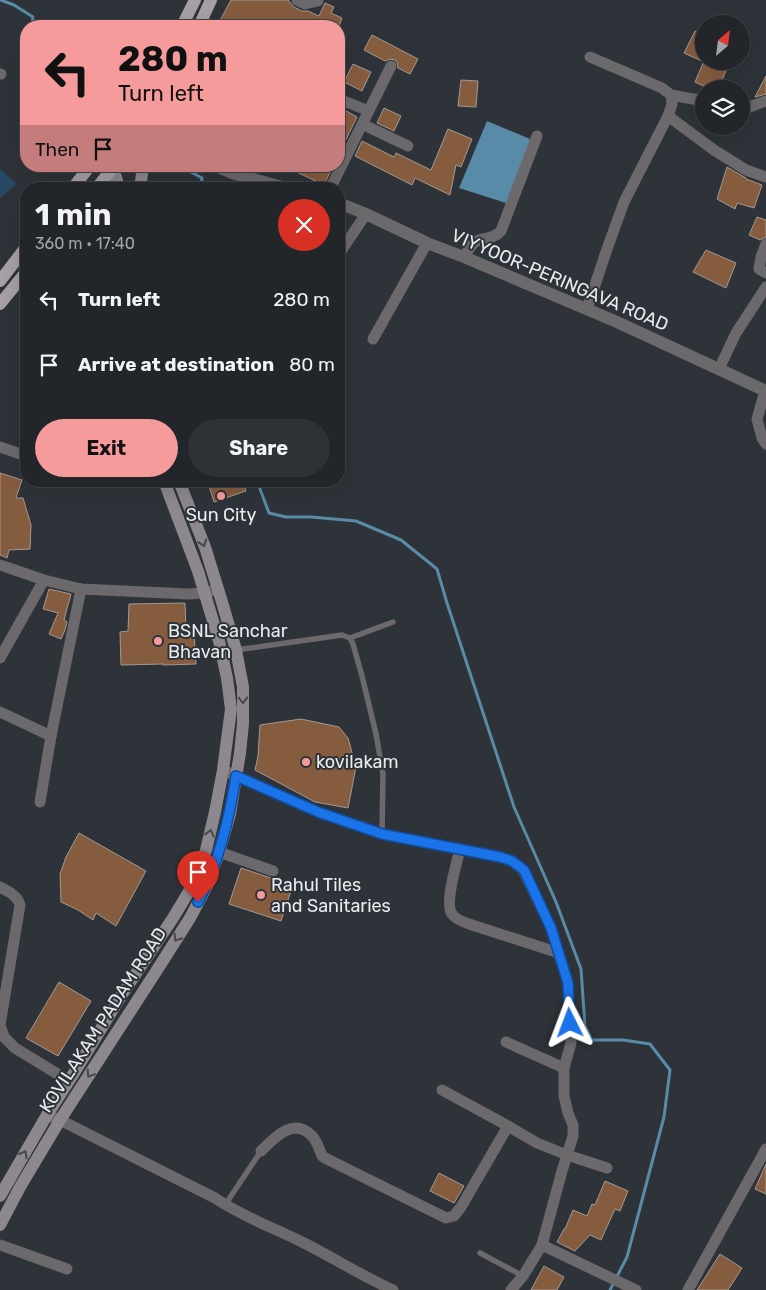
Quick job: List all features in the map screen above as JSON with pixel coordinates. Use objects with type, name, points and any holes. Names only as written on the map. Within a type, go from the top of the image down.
[{"type":"main road","points":[[185,20],[195,0]]},
{"type":"main road","points":[[202,20],[211,0]]},
{"type":"main road","points":[[77,182],[85,172]]},
{"type":"main road","points":[[0,281],[20,255]]},
{"type":"main road","points":[[0,304],[20,279]]},
{"type":"main road","name":"KOVILAKAM PADAM ROAD","points":[[0,1196],[47,1115],[194,883],[206,850],[215,812],[231,709],[228,678],[198,571],[166,487]]},
{"type":"main road","name":"KOVILAKAM PADAM ROAD","points":[[0,1225],[60,1120],[190,918],[207,886],[230,814],[243,724],[243,687],[236,650],[218,589],[205,547],[182,487]]},
{"type":"street","points":[[297,0],[305,4],[318,1]]},
{"type":"street","points":[[590,57],[662,88],[671,95],[695,99]]},
{"type":"street","points":[[345,159],[391,66]]},
{"type":"street","points":[[587,309],[624,202],[668,116],[672,104],[671,95]]},
{"type":"street","points":[[345,101],[369,111]]},
{"type":"street","points":[[750,107],[766,101]]},
{"type":"street","points":[[668,116],[714,150],[746,170],[766,177]]},
{"type":"street","points":[[362,124],[408,146]]},
{"type":"street","points":[[464,257],[474,242],[496,236],[501,231],[537,136]]},
{"type":"street","points":[[230,172],[264,182]]},
{"type":"street","name":"VIYYOOR-PERINGAVA ROAD","points":[[345,205],[427,243],[617,322],[765,391]]},
{"type":"street","points":[[345,245],[366,214]]},
{"type":"street","points":[[373,339],[427,243]]},
{"type":"street","points":[[766,244],[759,269],[766,274]]},
{"type":"street","points":[[719,370],[736,333],[766,287]]},
{"type":"street","points":[[765,391],[756,419],[766,444]]},
{"type":"street","points":[[0,447],[20,454]]},
{"type":"street","points":[[0,565],[44,580],[81,589],[167,594],[205,593],[218,589]]},
{"type":"street","points":[[0,658],[44,580]]},
{"type":"street","points":[[40,802],[51,736],[81,589]]},
{"type":"street","points":[[0,712],[51,736]]},
{"type":"street","points":[[223,770],[318,812],[382,834],[500,857],[512,861],[524,870],[551,928],[568,983],[571,1043],[564,1068],[564,1096],[573,1125],[573,1136],[542,1245],[523,1276],[511,1290]]},
{"type":"street","points":[[460,849],[449,899],[452,915],[468,924],[559,953]]},
{"type":"street","points":[[219,852],[273,871]]},
{"type":"street","points":[[0,887],[18,898],[20,905],[0,1025],[4,1037],[15,1048],[69,1081]]},
{"type":"street","points":[[506,1042],[564,1068]]},
{"type":"street","points":[[442,1090],[536,1143],[608,1168]]},
{"type":"street","points":[[47,1115],[215,1198],[254,1220],[305,1243],[393,1290]]},
{"type":"street","points":[[261,1151],[280,1133],[293,1127],[303,1129],[312,1135],[322,1156],[325,1158],[446,1218],[454,1216],[461,1208],[508,1126]]},
{"type":"street","points":[[688,1290],[766,1149]]},
{"type":"street","points":[[0,1245],[67,1269]]},
{"type":"street","points":[[542,1245],[636,1290]]},
{"type":"lane","points":[[236,650],[342,635],[350,638],[393,622]]},
{"type":"lane","points":[[350,638],[362,676],[382,766],[382,834]]},
{"type":"lane","points":[[225,1204],[261,1151]]},
{"type":"lane","points":[[480,1253],[523,1276]]},
{"type":"shaded area","points":[[487,121],[530,139],[512,205],[459,188]]},
{"type":"shaded area","points":[[0,169],[17,184],[0,198]]},
{"type":"building","points":[[231,0],[288,0],[294,7],[319,16],[325,3],[334,7],[331,13],[342,18],[341,20],[220,20]]},
{"type":"building","points":[[695,31],[695,58],[684,53]]},
{"type":"building","points":[[372,35],[418,59],[410,74],[398,68],[395,60],[385,61],[364,50]]},
{"type":"building","points":[[353,64],[371,72],[362,91],[345,82]]},
{"type":"building","points":[[700,70],[726,70],[722,80],[696,80]]},
{"type":"building","points":[[766,76],[766,94],[755,97]]},
{"type":"building","points":[[461,80],[478,81],[476,107],[458,106]]},
{"type":"building","points":[[384,108],[401,116],[394,131],[377,123]]},
{"type":"building","points":[[345,110],[357,117],[345,142]]},
{"type":"building","points":[[448,129],[472,139],[461,167],[456,165],[450,195],[415,178],[412,185],[355,156],[362,141],[394,157],[396,153],[431,170]]},
{"type":"building","points":[[727,167],[746,179],[762,185],[754,208],[737,203],[735,209],[717,199]]},
{"type":"building","points":[[297,172],[330,172],[325,182],[318,182]]},
{"type":"building","points":[[757,217],[766,220],[766,237],[760,240],[749,235]]},
{"type":"building","points":[[706,250],[736,263],[726,288],[693,272]]},
{"type":"building","points":[[0,473],[20,479],[16,498],[23,498],[31,525],[30,549],[9,550],[7,558],[0,555]]},
{"type":"building","name":"Sun City","points":[[209,487],[245,487],[246,491],[214,502]]},
{"type":"building","points":[[49,589],[71,594],[64,620],[67,622],[61,639],[49,634],[58,613],[43,609]]},
{"type":"building","name":"BSNL Sanchar Bhavan","points":[[185,603],[186,629],[194,631],[196,664],[121,665],[120,632],[128,631],[129,604]]},
{"type":"building","name":"kovilakam","points":[[301,719],[339,727],[348,738],[356,767],[348,808],[315,802],[255,770],[260,725]]},
{"type":"building","points":[[79,833],[146,871],[116,926],[96,913],[93,920],[61,902],[60,874],[66,857]]},
{"type":"building","name":"Rahul Tiles and Sanitaries","points":[[241,868],[293,885],[281,921],[229,904]]},
{"type":"building","points":[[59,982],[91,1001],[58,1056],[26,1038]]},
{"type":"building","points":[[766,1164],[766,1194],[755,1189]]},
{"type":"building","points":[[439,1173],[464,1186],[454,1203],[430,1191]]},
{"type":"building","points":[[605,1181],[628,1191],[620,1211],[615,1209],[601,1240],[590,1235],[575,1251],[557,1242],[573,1210],[587,1216],[592,1204],[595,1205]]},
{"type":"building","points":[[720,1254],[742,1268],[728,1290],[697,1290]]},
{"type":"building","points":[[544,1266],[564,1277],[557,1290],[531,1290]]},
{"type":"waterway","points":[[1,0],[14,5],[33,17],[33,20]]},
{"type":"waterway","points":[[191,172],[202,178],[202,182]]},
{"type":"waterway","points":[[259,487],[269,513],[286,517],[356,521],[401,540],[437,569],[514,807],[556,902],[581,969],[585,1026],[592,1040],[623,1040],[650,1044],[670,1070],[664,1117],[627,1257],[610,1290]]},
{"type":"place","name":"Sun City","points":[[221,496]]},
{"type":"place","name":"BSNL Sanchar Bhavan","points":[[158,641]]},
{"type":"place","name":"kovilakam","points":[[306,762]]},
{"type":"place","name":"Rahul Tiles and Sanitaries","points":[[261,895]]},
{"type":"route","points":[[198,902],[207,886],[218,856],[230,814],[236,776],[318,812],[382,834],[500,857],[512,861],[524,870],[551,928],[568,983],[570,1023]]}]
